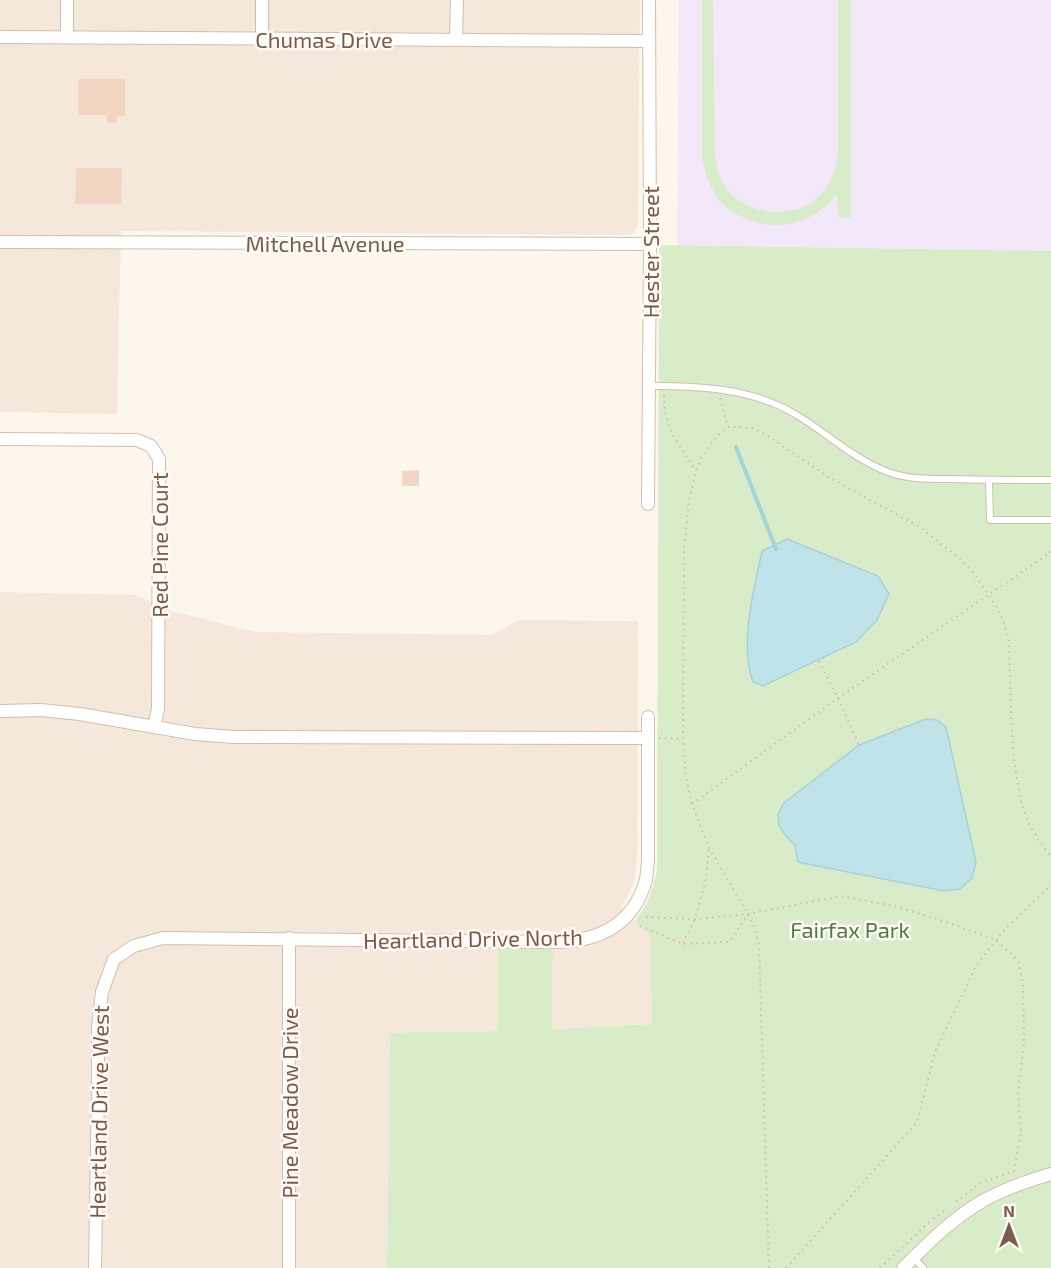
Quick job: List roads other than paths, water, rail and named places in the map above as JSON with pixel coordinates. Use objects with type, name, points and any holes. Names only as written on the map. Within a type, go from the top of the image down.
[{"type":"street","points":[[67,0],[67,36]]},
{"type":"street","points":[[262,0],[262,38]]},
{"type":"street","points":[[456,39],[457,0]]},
{"type":"street","name":"Hester Street","points":[[648,504],[649,0]]},
{"type":"street","name":"Chumas Drive","points":[[0,37],[649,41]]},
{"type":"street","name":"Mitchell Avenue","points":[[0,242],[650,244]]},
{"type":"street","name":"Red Pine Court","points":[[0,439],[137,440],[151,446],[159,459],[158,709],[154,727]]},
{"type":"street","points":[[0,711],[41,710],[80,714],[195,734],[233,737],[647,738]]},
{"type":"street","name":"Heartland Drive North","points":[[114,959],[134,946],[163,938],[570,942],[589,939],[605,932],[629,913],[646,879],[648,717]]},
{"type":"street","name":"Pine Meadow Drive","points":[[289,938],[289,1268]]},
{"type":"street","name":"Heartland Drive West","points":[[95,1268],[98,1028],[102,992],[114,959]]},
{"type":"street","points":[[903,1268],[951,1223],[981,1202],[1015,1186],[1051,1174]]},
{"type":"lane","points":[[650,386],[717,389],[759,397],[778,404],[797,415],[866,463],[890,473],[917,478],[1051,480]]},
{"type":"lane","points":[[989,480],[990,520],[1051,520]]},
{"type":"lane","points":[[914,1257],[923,1268]]},
{"type":"water","points":[[787,539],[878,576],[889,594],[877,620],[856,642],[763,686],[753,682],[749,667],[747,651],[749,617],[762,551]]},
{"type":"water","points":[[926,719],[937,720],[946,727],[976,862],[972,878],[960,889],[944,891],[798,862],[795,845],[779,826],[778,814],[784,803],[859,745]]},
{"type":"waterway","points":[[736,447],[776,549]]},
{"type":"park label","name":"Fairfax Park","points":[[850,929]]}]
